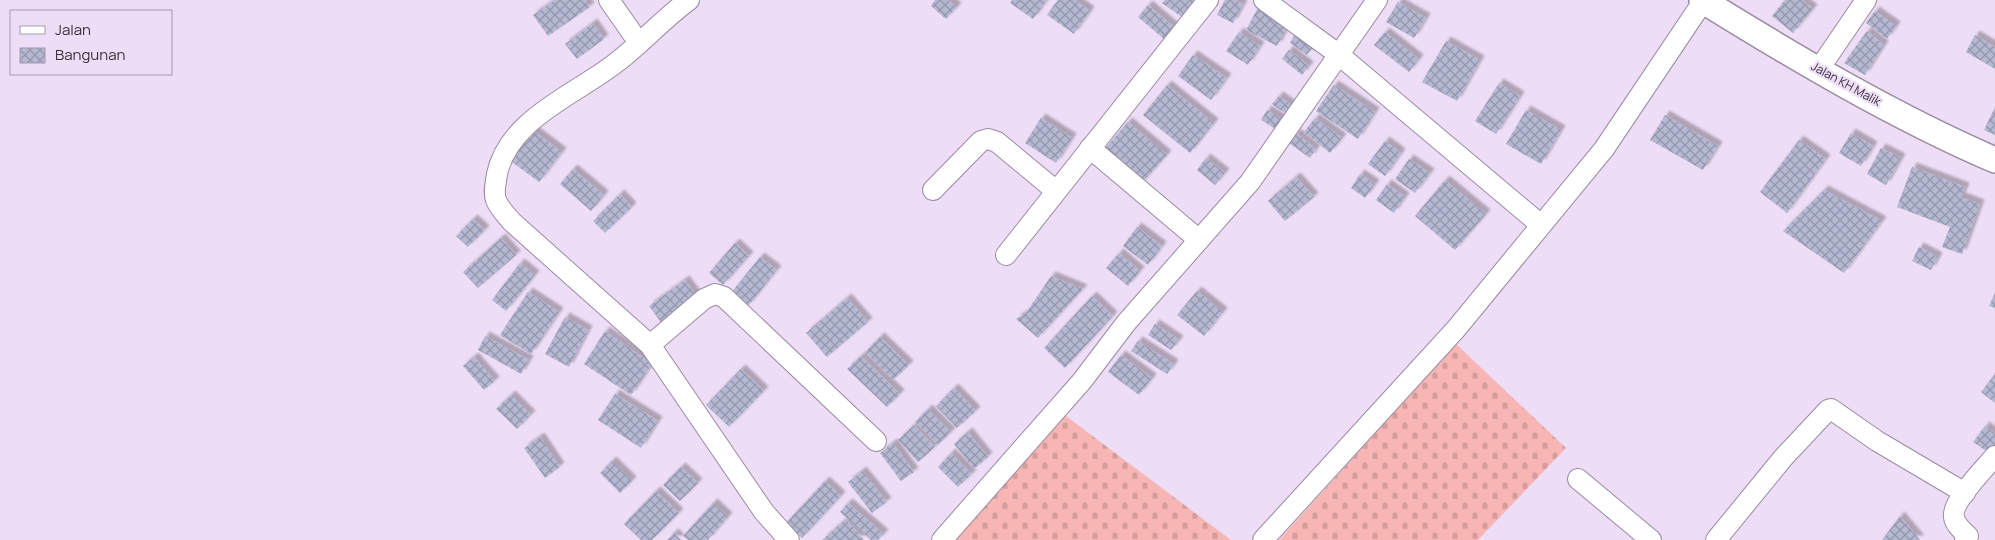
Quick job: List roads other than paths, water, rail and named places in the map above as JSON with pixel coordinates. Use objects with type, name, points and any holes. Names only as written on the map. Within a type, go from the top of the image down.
[{"type":"street","points":[[609,0],[639,43]]},
{"type":"street","points":[[689,0],[616,63],[546,108],[516,138],[503,154],[495,185],[496,200],[512,222],[650,345],[764,512],[789,540]]},
{"type":"street","points":[[1006,255],[1208,0]]},
{"type":"street","points":[[1264,0],[1338,54],[1540,225]]},
{"type":"street","points":[[942,540],[1082,381],[1126,322],[1250,182],[1377,0]]},
{"type":"street","points":[[1263,540],[1456,329],[1540,225],[1604,150],[1703,0]]},
{"type":"street","name":"Jalan KH Malik","points":[[1703,0],[1819,69],[1920,123],[1995,160]]},
{"type":"street","points":[[1819,69],[1866,0]]},
{"type":"street","points":[[933,190],[981,141],[988,139],[997,142],[1056,191]]},
{"type":"street","points":[[1090,148],[1199,240]]},
{"type":"street","points":[[650,345],[704,298],[715,294],[724,297],[876,441]]},
{"type":"street","points":[[1716,540],[1783,458],[1831,409],[1877,441],[1965,493]]},
{"type":"street","points":[[1964,540],[1968,536],[1955,522],[1953,513],[1965,493],[1995,456]]},
{"type":"street","points":[[1578,479],[1651,540]]}]
